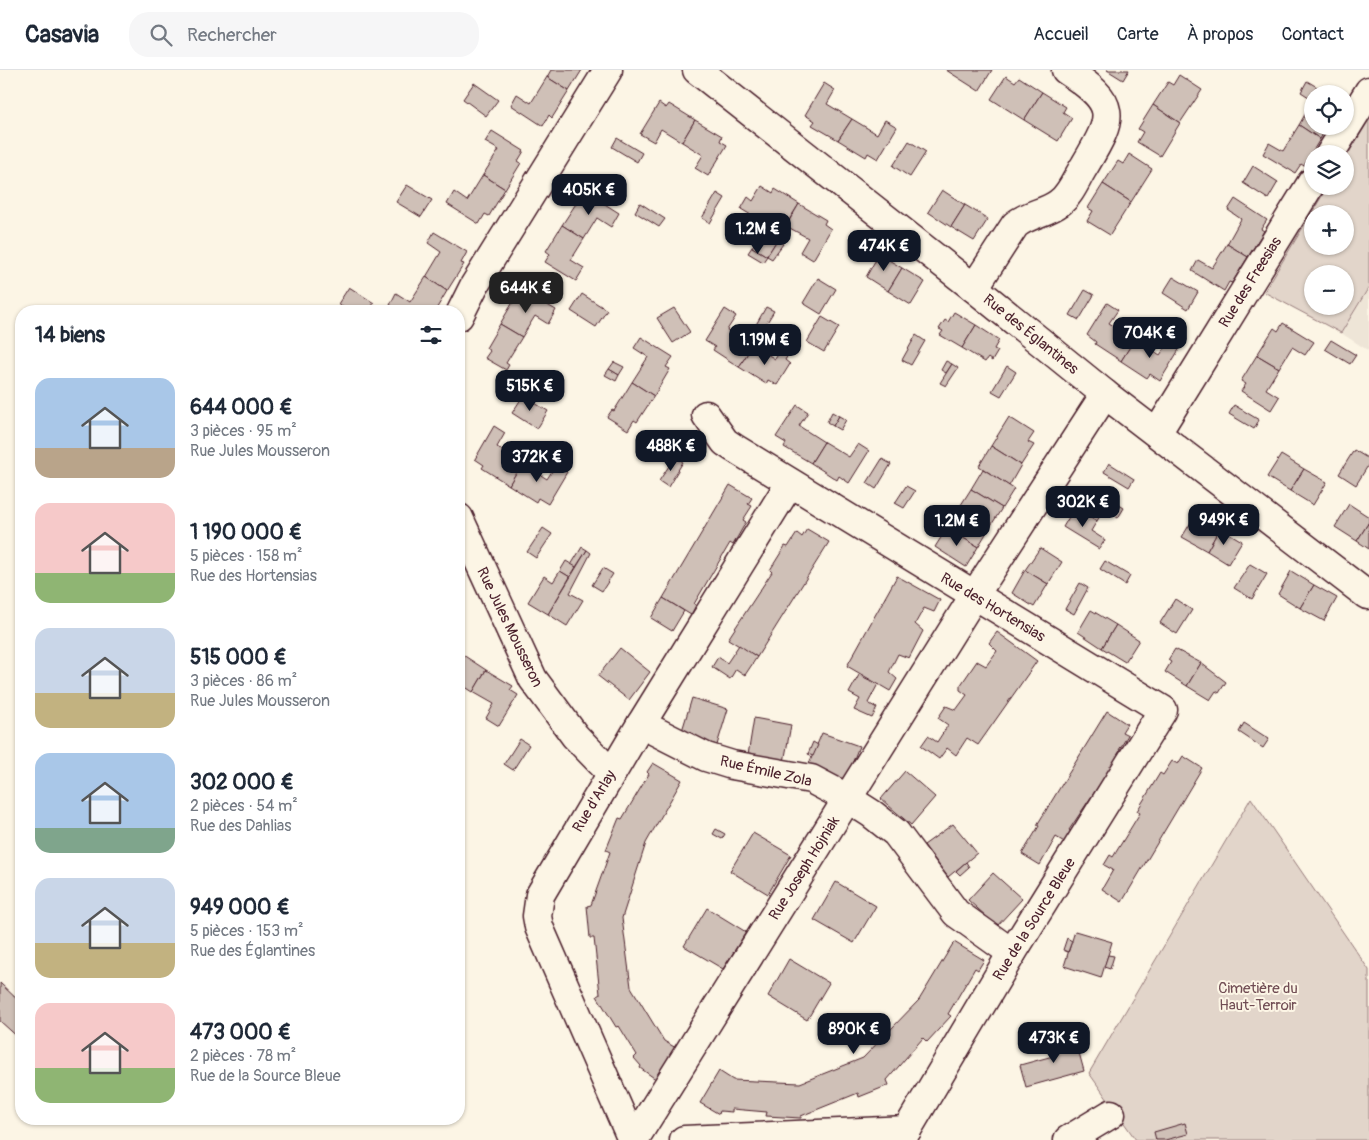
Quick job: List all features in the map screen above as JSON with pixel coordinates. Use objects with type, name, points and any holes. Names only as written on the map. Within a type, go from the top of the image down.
[{"type":"street","points":[[464,305],[474,286],[608,70]]},
{"type":"street","name":"Rue des Églantines","points":[[697,70],[974,288],[1105,394],[1367,595]]},
{"type":"street","points":[[974,288],[1015,225],[1022,219],[1049,209],[1065,198],[1104,132],[1107,120],[1102,98],[1096,90],[1066,70]]},
{"type":"street","points":[[1336,145],[1369,91]]},
{"type":"street","name":"Rue des Freesias","points":[[1156,433],[1304,195]]},
{"type":"street","name":"Rue Joseph Hojniak","points":[[633,1140],[974,596],[1105,394]]},
{"type":"street","name":"Rue des Hortensias","points":[[706,414],[725,442],[1163,710]]},
{"type":"street","name":"Rue d'Arlay","points":[[633,1140],[538,927],[537,916],[540,894],[543,885],[790,483]]},
{"type":"street","name":"Rue Jules Mousseron","points":[[465,531],[532,679],[574,736],[612,773]]},
{"type":"street","name":"Rue de la Source Bleue","points":[[684,1140],[904,1135],[1012,953],[1163,710]]},
{"type":"street","name":"Rue Émile Zola","points":[[641,724],[706,757],[732,765],[811,779],[847,798],[872,814],[896,833],[956,913],[1012,953]]},
{"type":"street","points":[[1068,1140],[1111,1114]]},
{"type":"shaded area","points":[[1369,287],[1369,351],[1341,333],[1352,315],[1354,315],[1354,312]]},
{"type":"green space","points":[[1369,120],[1369,287],[1354,312],[1354,265],[1304,265],[1304,313],[1264,292],[1304,226],[1304,255],[1354,255],[1354,205],[1317,205],[1323,195],[1354,195],[1354,145]]},
{"type":"green space","points":[[1307,315],[1352,315],[1341,333]]},
{"type":"green space","name":"Cimetière du Haut-Terroir","points":[[1251,798],[1369,970],[1369,1140],[1136,1140],[1089,1073]]},
{"type":"building","points":[[551,70],[582,70],[569,91],[547,77]]},
{"type":"building","points":[[946,70],[992,70],[979,91]]},
{"type":"building","points":[[1107,70],[1129,70],[1123,80]]},
{"type":"building","points":[[1179,75],[1202,90],[1180,123],[1153,105],[1168,82],[1173,85]]},
{"type":"building","points":[[1006,76],[1015,82],[1019,77],[1042,92],[1024,120],[991,99]]},
{"type":"building","points":[[547,77],[569,91],[552,118],[549,115],[543,126],[511,105],[517,94],[531,103]]},
{"type":"building","points":[[1307,81],[1314,85],[1305,85]]},
{"type":"building","points":[[474,83],[498,100],[486,116],[463,99]]},
{"type":"building","points":[[824,83],[835,90],[827,104],[852,119],[838,140],[812,125],[815,121],[805,115]]},
{"type":"building","points":[[1042,92],[1066,107],[1063,112],[1072,118],[1058,141],[1024,120]]},
{"type":"building","points":[[659,103],[666,108],[669,104],[695,120],[682,142],[661,129],[654,142],[640,134]]},
{"type":"building","points":[[1153,105],[1180,123],[1160,156],[1137,142],[1143,132],[1138,129]]},
{"type":"building","points":[[1304,116],[1304,128],[1299,125]]},
{"type":"building","points":[[852,119],[877,134],[885,120],[897,127],[878,159],[868,153],[866,157],[838,140]]},
{"type":"building","points":[[695,120],[722,136],[720,141],[727,145],[708,176],[695,168],[703,155],[682,142]]},
{"type":"building","points":[[1299,125],[1304,128],[1304,135],[1314,135],[1320,139],[1316,145],[1304,145],[1304,166],[1301,164],[1295,173],[1263,154],[1269,143],[1283,151]]},
{"type":"building","points":[[492,131],[524,151],[518,161],[521,163],[505,189],[483,175],[499,150],[485,142]]},
{"type":"building","points":[[1314,135],[1322,135],[1320,139]]},
{"type":"building","points":[[617,138],[642,153],[637,162],[612,147]]},
{"type":"building","points":[[909,141],[926,152],[910,177],[893,166]]},
{"type":"building","points":[[1129,154],[1152,169],[1131,202],[1103,184],[1118,161],[1123,164]]},
{"type":"building","points":[[1253,166],[1278,182],[1268,199],[1243,183]]},
{"type":"building","points":[[483,175],[505,189],[489,216],[485,214],[479,224],[447,204],[454,192],[467,201]]},
{"type":"building","points":[[1103,184],[1131,202],[1110,235],[1087,221],[1093,211],[1088,208]]},
{"type":"building","points":[[407,185],[432,200],[421,217],[396,202]]},
{"type":"building","points":[[762,186],[773,193],[775,189],[799,204],[781,233],[741,209],[748,197],[753,201]]},
{"type":"building","points":[[942,190],[965,205],[951,227],[928,212]]},
{"type":"building","points":[[717,193],[725,198],[710,223],[702,218]]},
{"type":"building","points":[[589,194],[619,213],[611,227],[597,218],[584,239],[562,225],[579,199],[584,201]]},
{"type":"building","points":[[1235,199],[1267,220],[1261,229],[1264,231],[1248,257],[1227,244],[1241,219],[1228,210]]},
{"type":"building","points":[[640,203],[665,219],[659,227],[635,212]]},
{"type":"building","points":[[799,204],[826,220],[824,224],[831,229],[813,260],[800,252],[808,238],[786,226]]},
{"type":"building","points":[[965,205],[988,219],[974,241],[951,227]]},
{"type":"building","points":[[562,225],[584,239],[571,260],[584,268],[576,281],[545,262],[550,254],[546,251]]},
{"type":"building","points":[[762,231],[777,240],[767,256],[752,247]]},
{"type":"building","points":[[434,232],[467,252],[461,263],[464,264],[447,291],[426,277],[441,252],[428,243]]},
{"type":"building","points":[[777,240],[783,244],[772,259],[767,256]]},
{"type":"building","points":[[1227,244],[1248,257],[1232,283],[1229,282],[1224,291],[1192,271],[1198,260],[1212,268]]},
{"type":"building","points":[[752,247],[767,256],[763,262],[748,253]]},
{"type":"building","points":[[879,254],[902,268],[888,291],[866,277]]},
{"type":"building","points":[[902,268],[925,282],[911,305],[888,291]]},
{"type":"building","points":[[426,277],[447,291],[439,305],[390,305],[396,293],[410,302]]},
{"type":"building","points":[[1173,277],[1198,292],[1188,309],[1163,293]]},
{"type":"building","points":[[818,278],[836,289],[821,314],[803,303]]},
{"type":"building","points":[[349,287],[374,303],[373,305],[338,304]]},
{"type":"building","points":[[1085,290],[1094,295],[1079,320],[1070,315]]},
{"type":"building","points":[[525,292],[556,310],[548,324],[535,316],[522,337],[500,324],[516,297],[520,299]]},
{"type":"building","points":[[582,294],[607,310],[596,327],[571,311]]},
{"type":"building","points":[[1107,303],[1118,310],[1109,323],[1135,339],[1121,361],[1095,344],[1096,342],[1087,335]]},
{"type":"building","points":[[766,307],[774,311],[760,334],[753,330]]},
{"type":"building","points":[[674,308],[690,332],[673,343],[657,318]]},
{"type":"building","points":[[725,309],[736,316],[727,330],[753,345],[739,367],[713,350],[715,347],[705,341]]},
{"type":"building","points":[[954,312],[976,325],[962,348],[940,335],[943,331],[939,329],[945,320],[948,322]]},
{"type":"building","points":[[822,317],[839,327],[824,352],[807,342]]},
{"type":"building","points":[[766,323],[773,327],[767,337],[760,334]]},
{"type":"building","points":[[1283,323],[1314,342],[1305,355],[1292,347],[1279,368],[1257,355],[1274,328],[1278,331]]},
{"type":"building","points":[[500,324],[522,337],[506,363],[509,365],[506,370],[485,358],[490,351],[486,348]]},
{"type":"building","points":[[976,325],[999,340],[994,349],[998,351],[992,361],[988,358],[985,362],[962,348]]},
{"type":"building","points":[[916,335],[925,341],[911,365],[902,360]]},
{"type":"building","points":[[641,337],[673,357],[666,367],[670,369],[654,396],[632,382],[648,357],[634,348]]},
{"type":"building","points":[[1135,339],[1160,355],[1169,342],[1180,348],[1160,381],[1150,374],[1147,378],[1121,361]]},
{"type":"building","points":[[1331,340],[1356,355],[1350,364],[1325,349]]},
{"type":"building","points":[[753,345],[775,359],[781,350],[788,355],[785,360],[790,364],[777,385],[768,380],[766,384],[739,367]]},
{"type":"building","points":[[1257,355],[1279,368],[1266,389],[1279,397],[1271,410],[1241,391],[1246,384],[1241,381]]},
{"type":"building","points":[[946,361],[952,364],[946,373],[941,370]]},
{"type":"building","points":[[614,362],[624,367],[619,375],[609,369]]},
{"type":"building","points":[[952,364],[958,368],[946,386],[940,383]]},
{"type":"building","points":[[1007,366],[1016,372],[1001,396],[992,391]]},
{"type":"building","points":[[609,369],[619,375],[616,381],[605,375]]},
{"type":"building","points":[[632,382],[654,396],[637,422],[634,420],[628,430],[607,417],[612,410],[614,411]]},
{"type":"building","points":[[523,396],[548,411],[537,429],[512,413]]},
{"type":"building","points":[[797,405],[808,412],[799,426],[824,442],[811,463],[784,447],[786,443],[776,437]]},
{"type":"building","points":[[1234,405],[1259,420],[1254,429],[1229,414]]},
{"type":"building","points":[[832,412],[839,416],[833,426],[827,422]]},
{"type":"building","points":[[839,416],[846,420],[840,430],[833,426]]},
{"type":"building","points":[[1009,417],[1034,433],[1028,442],[1034,445],[1021,465],[991,446]]},
{"type":"building","points":[[494,426],[505,433],[497,447],[522,463],[509,485],[482,468],[484,465],[475,459]]},
{"type":"building","points":[[824,442],[849,457],[858,444],[869,451],[849,483],[839,476],[837,480],[811,463]]},
{"type":"building","points":[[991,446],[1021,465],[1009,486],[979,466]]},
{"type":"building","points":[[1354,450],[1369,459],[1369,464],[1356,485],[1339,474]]},
{"type":"building","points":[[1281,455],[1304,469],[1290,491],[1267,477]]},
{"type":"building","points":[[675,457],[683,462],[668,487],[659,481]]},
{"type":"building","points":[[882,459],[891,464],[876,489],[867,483]]},
{"type":"building","points":[[522,463],[547,479],[556,465],[567,472],[548,504],[538,498],[536,502],[509,485]]},
{"type":"building","points":[[1109,463],[1134,479],[1129,487],[1104,472]]},
{"type":"building","points":[[983,469],[1014,489],[1002,508],[971,489]]},
{"type":"building","points":[[1304,469],[1327,482],[1313,505],[1290,491]]},
{"type":"building","points":[[730,485],[752,498],[748,504],[752,506],[743,520],[746,522],[733,545],[730,543],[694,604],[696,605],[691,615],[663,598]]},
{"type":"building","points":[[906,486],[915,491],[904,508],[895,503]]},
{"type":"building","points":[[1089,486],[1124,508],[1118,518],[1104,509],[1097,521],[1075,507]]},
{"type":"building","points":[[971,489],[1002,508],[990,527],[959,508]]},
{"type":"building","points":[[1349,504],[1369,517],[1369,522],[1357,541],[1335,527]]},
{"type":"building","points":[[1075,507],[1097,521],[1091,531],[1105,540],[1099,549],[1063,527]]},
{"type":"building","points":[[959,508],[990,527],[978,547],[947,528]]},
{"type":"building","points":[[1196,514],[1220,528],[1207,551],[1182,537]]},
{"type":"building","points":[[1369,522],[1369,549],[1357,541]]},
{"type":"building","points":[[543,528],[552,534],[536,558],[527,552]]},
{"type":"building","points":[[947,528],[978,547],[966,567],[935,547]]},
{"type":"building","points":[[1220,528],[1242,541],[1228,564],[1207,551]]},
{"type":"building","points":[[807,529],[829,542],[757,657],[728,639],[772,572],[770,570],[785,546],[788,547],[797,533],[802,537]]},
{"type":"building","points":[[582,547],[587,550],[576,567],[571,565]]},
{"type":"building","points":[[1040,548],[1062,562],[1048,584],[1025,570]]},
{"type":"building","points":[[587,550],[591,553],[570,593],[583,600],[567,626],[548,614]]},
{"type":"building","points":[[566,561],[576,567],[570,577],[560,571]]},
{"type":"building","points":[[1105,561],[1130,576],[1125,585],[1100,569]]},
{"type":"building","points":[[1250,564],[1267,574],[1252,599],[1234,588]]},
{"type":"building","points":[[603,568],[613,574],[602,591],[592,585]]},
{"type":"building","points":[[1025,570],[1048,584],[1034,607],[1012,593]]},
{"type":"building","points":[[560,571],[570,577],[548,614],[528,602],[544,576],[553,582]]},
{"type":"building","points":[[1291,571],[1314,585],[1300,608],[1278,594]]},
{"type":"building","points":[[897,576],[940,600],[934,612],[924,608],[915,624],[923,631],[909,658],[898,654],[889,672],[897,679],[890,691],[847,666]]},
{"type":"building","points":[[1080,583],[1088,588],[1074,614],[1065,609]]},
{"type":"building","points":[[1314,585],[1337,598],[1324,621],[1300,608]]},
{"type":"building","points":[[663,598],[684,611],[672,631],[651,618]]},
{"type":"building","points":[[1175,599],[1192,610],[1177,634],[1160,623]]},
{"type":"building","points":[[1091,610],[1116,625],[1102,648],[1078,632]]},
{"type":"building","points":[[1116,625],[1139,640],[1125,662],[1102,648]]},
{"type":"building","points":[[997,632],[1037,661],[978,745],[967,738],[956,755],[947,748],[939,759],[921,746],[928,736],[937,742],[948,725],[938,718],[946,706],[956,710],[967,695],[960,690],[960,686],[977,661],[986,666],[997,651],[989,643]]},
{"type":"building","points":[[739,645],[757,657],[745,675],[736,669],[730,679],[712,667],[718,657],[727,663]]},
{"type":"building","points":[[620,648],[650,672],[629,700],[598,676]]},
{"type":"building","points":[[1175,649],[1201,663],[1187,686],[1165,672],[1171,662],[1168,660]]},
{"type":"building","points":[[465,656],[486,670],[473,692],[465,687]]},
{"type":"building","points":[[1201,663],[1226,682],[1219,693],[1216,691],[1210,700],[1187,686]]},
{"type":"building","points":[[486,670],[513,686],[510,690],[518,695],[499,726],[486,718],[494,704],[473,692]]},
{"type":"building","points":[[859,675],[878,684],[868,703],[877,708],[872,718],[854,710],[860,699],[849,693]]},
{"type":"building","points":[[692,698],[728,709],[717,745],[681,734]]},
{"type":"building","points":[[1107,711],[1127,724],[1122,732],[1128,735],[1119,750],[1122,751],[1069,830],[1072,832],[1066,843],[1056,837],[1040,865],[1022,854],[1039,826],[1037,825]]},
{"type":"building","points":[[754,718],[791,725],[784,762],[748,755]]},
{"type":"building","points":[[1244,723],[1269,739],[1263,748],[1239,732]]},
{"type":"building","points":[[822,733],[859,746],[846,780],[808,766]]},
{"type":"building","points":[[520,739],[529,745],[513,770],[504,764]]},
{"type":"building","points":[[813,742],[818,745],[813,756],[808,754]]},
{"type":"building","points":[[1183,756],[1202,768],[1122,902],[1102,889],[1113,870],[1104,865],[1110,855],[1113,857],[1140,813],[1137,811],[1160,773],[1163,775],[1172,761],[1178,764]]},
{"type":"building","points":[[653,763],[682,780],[646,843],[622,918],[631,987],[664,1041],[676,1048],[657,1080],[640,1068],[641,1066],[634,1058],[637,1055],[619,1026],[616,1027],[597,996],[600,994],[594,938],[590,938],[587,906],[591,905],[610,852],[606,850],[619,818],[622,819],[649,774],[647,772]]},
{"type":"building","points":[[905,771],[935,797],[911,825],[881,799]]},
{"type":"building","points":[[953,824],[977,853],[948,877],[924,845]]},
{"type":"building","points":[[716,829],[725,834],[722,839],[713,834]]},
{"type":"building","points":[[753,833],[791,855],[768,894],[730,871]]},
{"type":"building","points":[[966,862],[969,867],[960,875],[956,871]]},
{"type":"building","points":[[993,873],[1022,899],[997,926],[968,900]]},
{"type":"building","points":[[836,882],[876,906],[854,943],[814,920]]},
{"type":"building","points":[[707,908],[746,932],[723,969],[684,946]]},
{"type":"building","points":[[1075,931],[1112,942],[1101,978],[1064,966]]},
{"type":"building","points":[[1067,938],[1072,941],[1068,952],[1063,950]]},
{"type":"building","points":[[954,942],[984,960],[978,970],[975,968],[948,1014],[951,1016],[927,1042],[923,1038],[887,1080],[889,1085],[859,1097],[858,1093],[801,1116],[801,1118],[766,1116],[767,1112],[732,1109],[732,1112],[720,1111],[719,1114],[700,1103],[719,1071],[733,1080],[800,1083],[863,1058],[919,1000]]},
{"type":"building","points":[[1108,955],[1114,956],[1110,969],[1104,967]]},
{"type":"building","points":[[789,959],[829,983],[807,1020],[768,996]]},
{"type":"building","points":[[0,983],[15,997],[15,1035],[0,1021]]},
{"type":"building","points":[[1075,1038],[1084,1071],[1026,1087],[1020,1065],[1053,1056],[1050,1044]]},
{"type":"building","points":[[1185,1123],[1188,1134],[1165,1140],[1156,1140],[1154,1132]]}]
